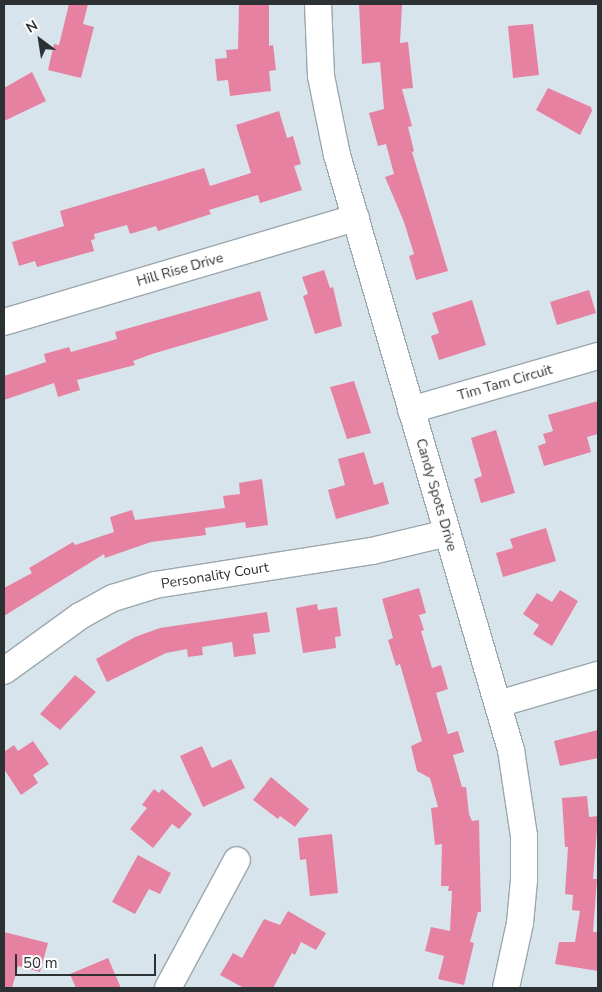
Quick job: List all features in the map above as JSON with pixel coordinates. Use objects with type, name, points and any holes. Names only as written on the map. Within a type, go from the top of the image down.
[{"type":"street","name":"Candy Spots Drive","points":[[318,4],[318,37],[326,106],[411,410],[511,750],[524,836],[520,923],[506,988]]},
{"type":"street","name":"Hill Rise Drive","points":[[4,322],[356,218]]},
{"type":"street","name":"Tim Tam Circuit","points":[[411,410],[598,356]]},
{"type":"street","name":"Personality Court","points":[[4,670],[80,616],[114,598],[155,585],[372,551],[447,533]]},
{"type":"street","points":[[498,704],[598,675]]},
{"type":"street","points":[[168,988],[238,860]]},
{"type":"building","points":[[69,4],[88,4],[83,24],[94,27],[81,78],[48,70],[54,44],[59,45]]},
{"type":"building","points":[[239,4],[269,4],[269,46],[273,45],[276,70],[269,71],[271,91],[230,96],[228,80],[217,81],[215,59],[227,58],[226,50],[238,49]]},
{"type":"building","points":[[359,4],[402,4],[400,43],[408,42],[413,88],[402,89],[412,126],[408,127],[414,151],[412,152],[448,271],[416,280],[409,256],[414,254],[404,222],[385,177],[394,174],[386,144],[378,146],[369,113],[384,109],[380,62],[362,64]]},
{"type":"building","points":[[533,24],[539,75],[513,78],[508,26]]},
{"type":"building","points":[[32,72],[46,101],[4,121],[4,88]]},
{"type":"building","points":[[548,88],[591,107],[592,111],[580,135],[536,110]]},
{"type":"building","points":[[279,111],[287,138],[293,136],[301,164],[294,166],[302,190],[260,203],[258,195],[209,210],[211,214],[158,231],[156,226],[130,234],[127,225],[94,234],[95,239],[91,240],[94,251],[37,267],[35,261],[19,266],[12,242],[64,226],[60,211],[204,168],[210,186],[251,173],[236,125]]},
{"type":"building","points":[[324,270],[330,288],[333,287],[342,326],[315,334],[303,296],[308,294],[302,277]]},
{"type":"building","points":[[589,290],[596,313],[557,325],[550,302]]},
{"type":"building","points":[[260,291],[268,320],[152,354],[133,361],[135,365],[77,380],[80,390],[58,397],[54,383],[4,400],[4,376],[46,362],[44,354],[69,347],[71,352],[117,339],[115,332]]},
{"type":"building","points":[[472,300],[486,345],[439,360],[431,336],[439,333],[432,313]]},
{"type":"building","points":[[354,381],[371,433],[347,439],[330,387]]},
{"type":"building","points":[[598,401],[598,434],[587,437],[591,452],[544,466],[538,446],[546,443],[543,434],[553,431],[548,415]]},
{"type":"building","points":[[496,430],[515,493],[481,503],[474,479],[482,476],[471,438]]},
{"type":"building","points":[[364,452],[374,485],[383,482],[389,504],[336,519],[328,490],[345,485],[338,459]]},
{"type":"building","points":[[262,479],[268,525],[246,528],[245,522],[205,528],[206,535],[151,542],[105,558],[104,554],[4,616],[4,588],[32,573],[29,568],[73,542],[75,545],[114,532],[110,517],[132,510],[135,520],[225,508],[223,496],[240,494],[239,483]]},
{"type":"building","points":[[546,528],[556,561],[503,577],[496,553],[513,548],[510,539]]},
{"type":"building","points":[[419,588],[426,613],[419,615],[424,630],[421,631],[432,668],[441,665],[448,689],[436,693],[448,734],[458,731],[464,752],[453,755],[462,787],[466,787],[469,814],[472,821],[479,820],[481,912],[478,912],[470,942],[474,943],[464,985],[438,979],[444,956],[425,951],[431,927],[450,931],[452,891],[448,891],[449,886],[441,886],[442,844],[435,845],[431,808],[438,807],[430,778],[417,771],[411,746],[422,741],[400,664],[396,666],[388,640],[393,638],[382,599]]},
{"type":"building","points":[[560,590],[578,601],[552,646],[533,634],[539,625],[523,614],[537,593],[552,602]]},
{"type":"building","points":[[317,604],[318,610],[337,607],[341,636],[335,637],[336,648],[303,653],[296,608]]},
{"type":"building","points":[[267,612],[270,632],[253,634],[256,654],[234,657],[232,642],[202,647],[203,655],[188,657],[187,649],[166,653],[107,682],[96,659],[135,637],[160,628]]},
{"type":"building","points":[[75,675],[96,692],[60,730],[40,714]]},
{"type":"building","points":[[598,730],[598,758],[560,766],[554,741]]},
{"type":"building","points":[[33,741],[49,764],[33,775],[38,783],[21,795],[4,769],[4,752],[14,745],[18,751]]},
{"type":"building","points":[[202,746],[212,768],[231,759],[245,788],[203,807],[180,756]]},
{"type":"building","points":[[271,777],[309,809],[295,827],[280,816],[278,819],[253,800]]},
{"type":"building","points":[[154,789],[159,793],[162,789],[192,814],[179,829],[172,824],[153,848],[130,829],[147,808],[142,805]]},
{"type":"building","points":[[587,796],[589,817],[598,816],[593,879],[597,879],[593,932],[598,932],[598,971],[555,964],[559,942],[575,942],[580,911],[572,910],[573,895],[565,894],[568,847],[565,847],[562,798]]},
{"type":"building","points":[[332,834],[338,893],[310,896],[306,859],[300,860],[298,838]]},
{"type":"building","points":[[138,855],[171,873],[160,894],[149,889],[135,914],[112,902]]},
{"type":"building","points":[[288,911],[326,933],[316,950],[301,942],[295,955],[292,953],[273,988],[244,988],[220,975],[233,953],[242,958],[264,919],[280,925]]},
{"type":"building","points":[[4,932],[48,943],[40,972],[18,966],[12,988],[4,988]]},
{"type":"building","points":[[108,958],[121,988],[76,988],[70,974]]}]
